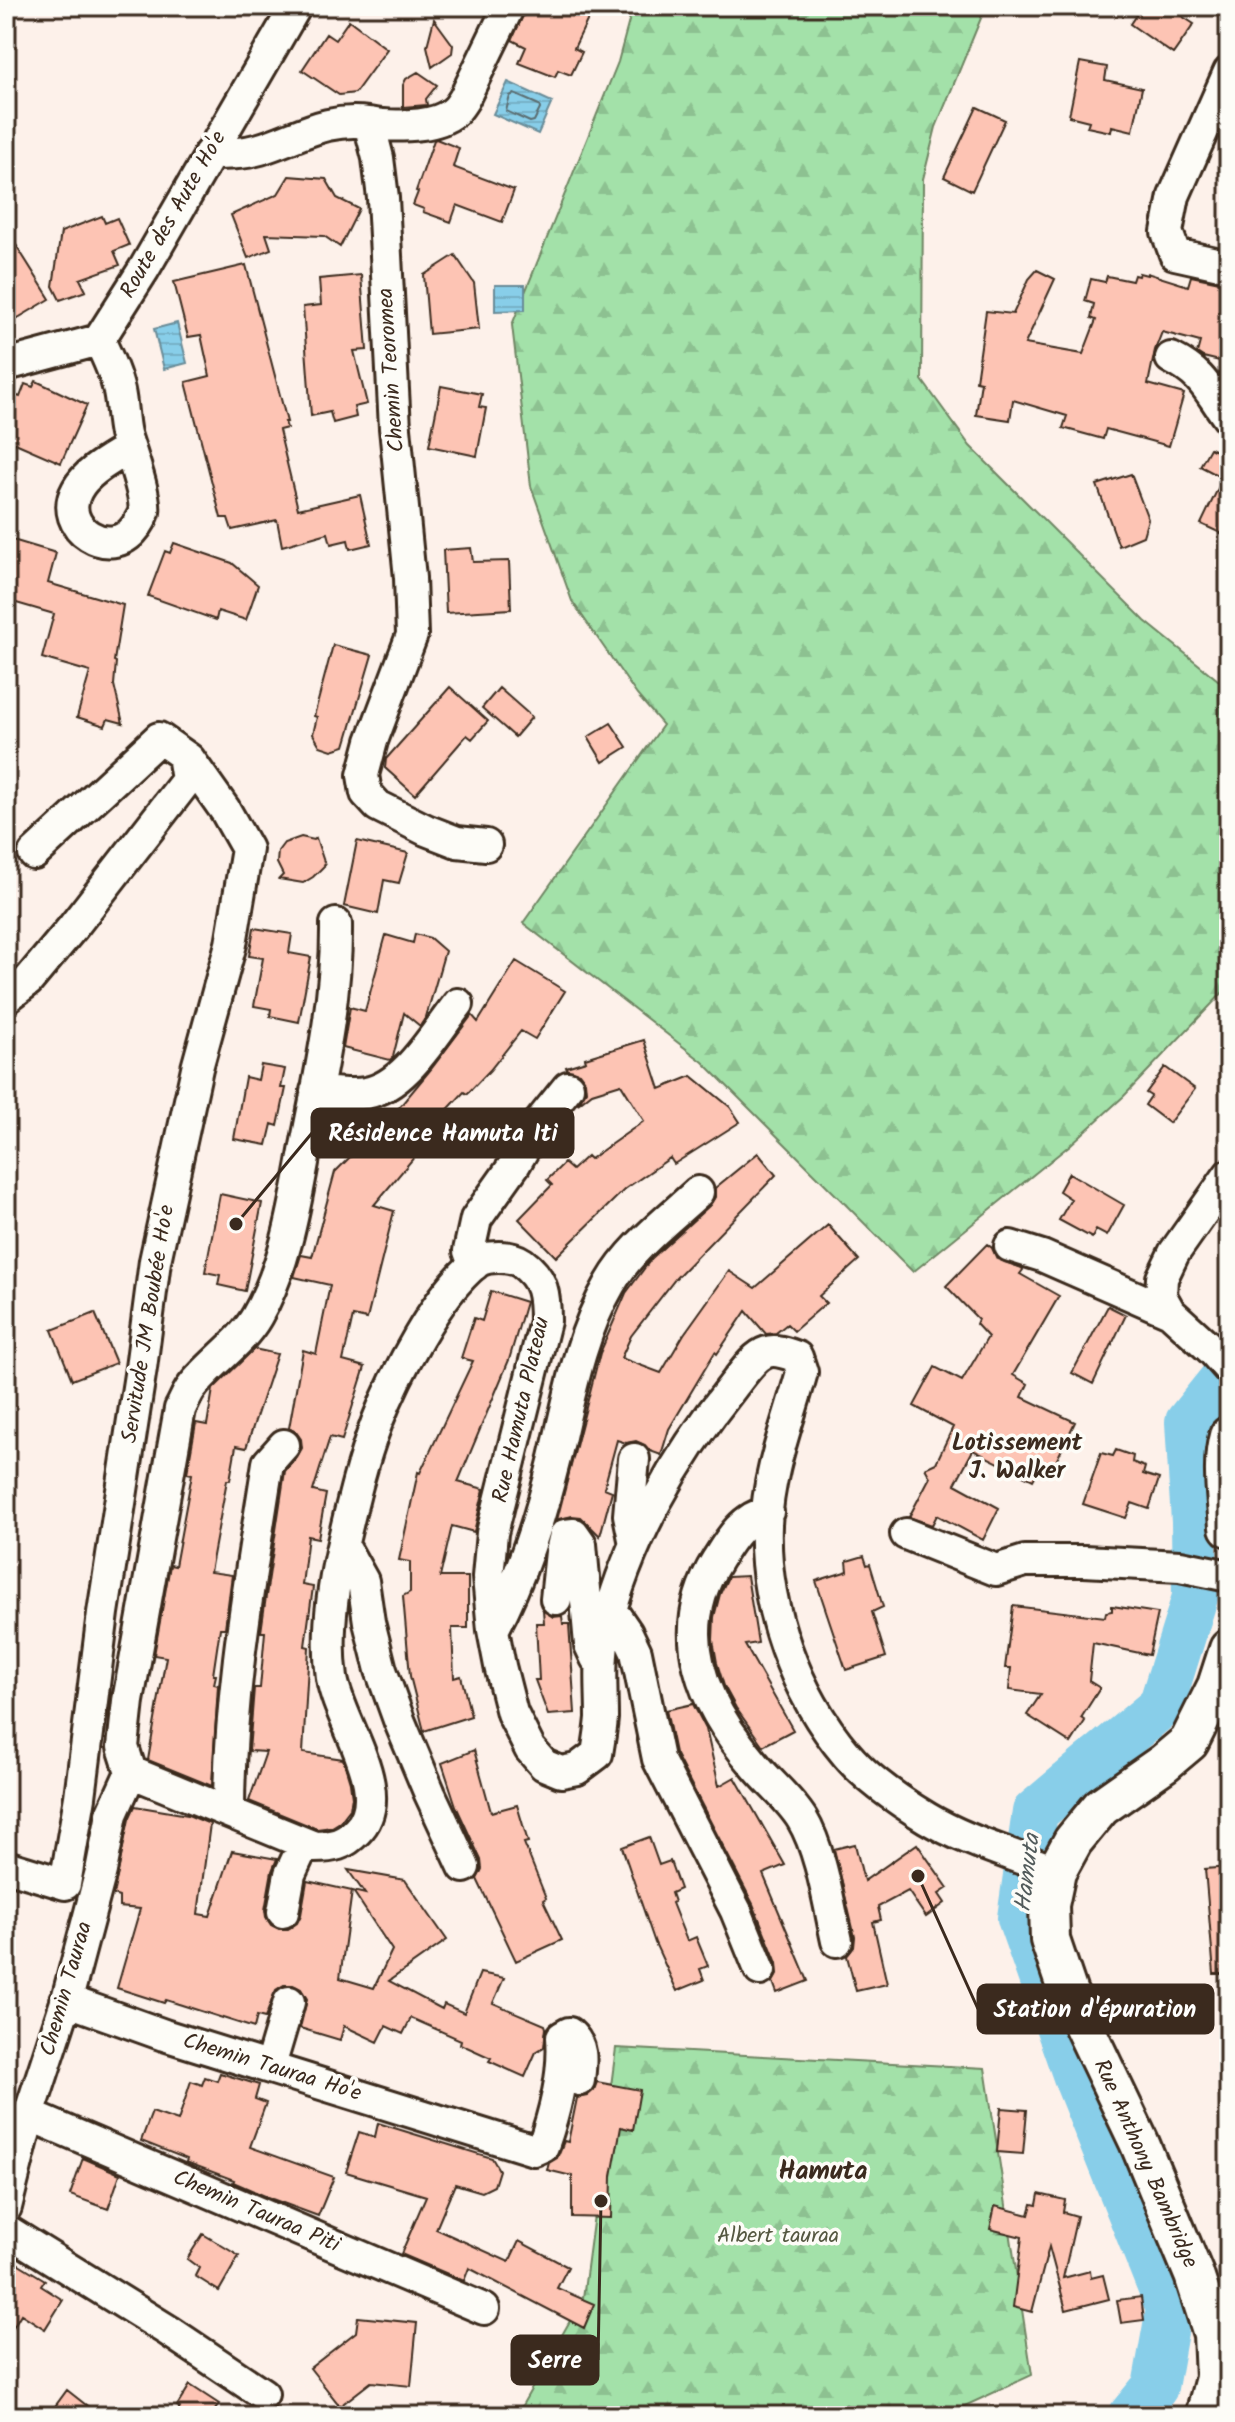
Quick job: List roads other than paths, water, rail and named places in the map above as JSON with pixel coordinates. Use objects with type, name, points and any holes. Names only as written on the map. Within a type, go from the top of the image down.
[{"type":"main road","points":[[1229,1436],[1226,1460],[1229,1527]]},
{"type":"main road","name":"Rue Anthony Bambridge","points":[[1205,2416],[1221,2338],[1213,2334],[1194,2275],[1139,2142],[1063,1980],[1050,1940],[1049,1869],[1101,1807],[1189,1742],[1223,1690],[1229,1649]]},
{"type":"street","name":"Route des Aute Ho'e","points":[[99,340],[144,269],[296,6]]},
{"type":"street","points":[[209,154],[236,154],[259,149],[323,124],[346,121],[382,125],[443,120],[456,111],[464,99],[509,6]]},
{"type":"street","points":[[1229,72],[1186,165],[1174,196],[1167,232],[1175,254],[1229,266]]},
{"type":"street","name":"Chemin Teoromea","points":[[369,123],[378,158],[383,198],[395,428],[410,578],[412,635],[376,729],[363,775],[366,793],[378,806],[457,842],[486,845]]},
{"type":"street","points":[[6,365],[99,340],[109,359],[146,520],[120,540],[87,540],[74,519],[69,492],[129,448]]},
{"type":"street","points":[[1171,358],[1190,368],[1207,385],[1229,419]]},
{"type":"street","points":[[6,998],[28,981],[73,927],[187,780],[171,746],[34,854]]},
{"type":"street","name":"Servitude JM Boubée Ho'e","points":[[6,1866],[65,1884],[80,1797],[103,1613],[155,1261],[197,1068],[238,915],[247,849],[225,810],[189,759],[171,746]]},
{"type":"street","points":[[336,924],[336,964],[316,1091],[290,1222],[270,1290],[257,1317],[233,1347],[190,1389],[180,1409],[128,1701],[123,1747],[131,1772],[314,1847],[334,1847],[349,1839],[364,1825],[371,1809],[371,1788],[340,1708],[332,1678],[331,1642],[332,1599],[358,1484],[377,1423],[399,1372],[427,1324],[474,1265],[469,1251],[476,1219],[515,1164],[539,1123],[568,1087]]},
{"type":"street","points":[[316,1091],[363,1094],[381,1090],[402,1076],[458,1004]]},
{"type":"street","points":[[1221,1360],[1170,1312],[1161,1296],[1162,1278],[1174,1253],[1229,1175]]},
{"type":"street","points":[[493,1630],[511,1597],[535,1528],[575,1374],[589,1330],[610,1283],[635,1250],[698,1192]]},
{"type":"street","points":[[1010,1246],[1042,1256],[1170,1312]]},
{"type":"street","name":"Rue Hamuta Plateau","points":[[474,1265],[478,1261],[501,1257],[519,1260],[537,1277],[545,1296],[545,1321],[492,1533],[488,1577],[493,1630],[512,1713],[530,1749],[544,1765],[561,1772],[577,1769],[597,1754],[602,1719],[601,1667],[605,1634],[635,1544],[688,1449],[721,1401],[750,1365],[766,1352],[782,1351],[797,1357],[802,1372],[773,1473],[766,1524],[767,1568],[778,1620],[794,1669],[817,1714],[848,1756],[888,1792],[929,1820],[1049,1869]]},
{"type":"street","points":[[229,1811],[229,1757],[241,1635],[268,1463],[284,1445]]},
{"type":"street","points":[[634,1459],[629,1515],[635,1544]]},
{"type":"street","points":[[768,1512],[755,1515],[734,1534],[711,1570],[701,1596],[694,1631],[697,1666],[712,1707],[738,1745],[803,1820],[813,1845],[837,1941]]},
{"type":"street","points":[[556,1599],[565,1535],[574,1534],[581,1544],[590,1645],[601,1667]]},
{"type":"street","points":[[906,1534],[996,1570],[1025,1561],[1097,1561],[1180,1566],[1223,1575]]},
{"type":"street","points":[[343,1545],[363,1581],[381,1670],[399,1720],[464,1867]]},
{"type":"street","points":[[612,1611],[636,1652],[658,1759],[736,1911],[760,1970]]},
{"type":"street","name":"Chemin Tauraa","points":[[6,2207],[29,2115],[66,2000],[101,1871],[112,1814],[131,1772]]},
{"type":"street","points":[[283,1912],[290,1874],[304,1844]]},
{"type":"street","name":"Chemin Tauraa Ho'e","points":[[66,2000],[164,2035],[534,2150],[543,2146],[557,2125],[563,2064],[562,2037],[569,2033],[578,2041],[582,2060],[579,2080]]},
{"type":"street","points":[[270,2066],[289,2002]]},
{"type":"street","name":"Chemin Tauraa Piti","points":[[29,2115],[484,2309]]},
{"type":"street","points":[[6,2230],[169,2331],[263,2394]]},
{"type":"water","points":[[508,82],[552,102],[538,134],[493,114]]},
{"type":"water","points":[[495,285],[525,285],[525,310],[495,311]]},
{"type":"water","points":[[177,323],[187,363],[164,369],[154,329]]},
{"type":"waterway","name":"Hamuta","points":[[1131,2416],[1155,2387],[1169,2309],[1078,2082],[1020,1918],[1035,1812],[1161,1706],[1195,1597],[1188,1422],[1229,1371]]},
{"type":"place","name":"Résidence Hamuta Iti","points":[[236,1224]]},
{"type":"place","name":"Station d'épuration","points":[[918,1876]]},
{"type":"place","name":"Serre","points":[[601,2201]]},
{"type":"district","name":"Lotissement J. Walker","points":[[1017,1457]]},
{"type":"district","name":"Hamuta","points":[[823,2172]]},
{"type":"park label","name":"Albert tauraa","points":[[778,2236]]}]
